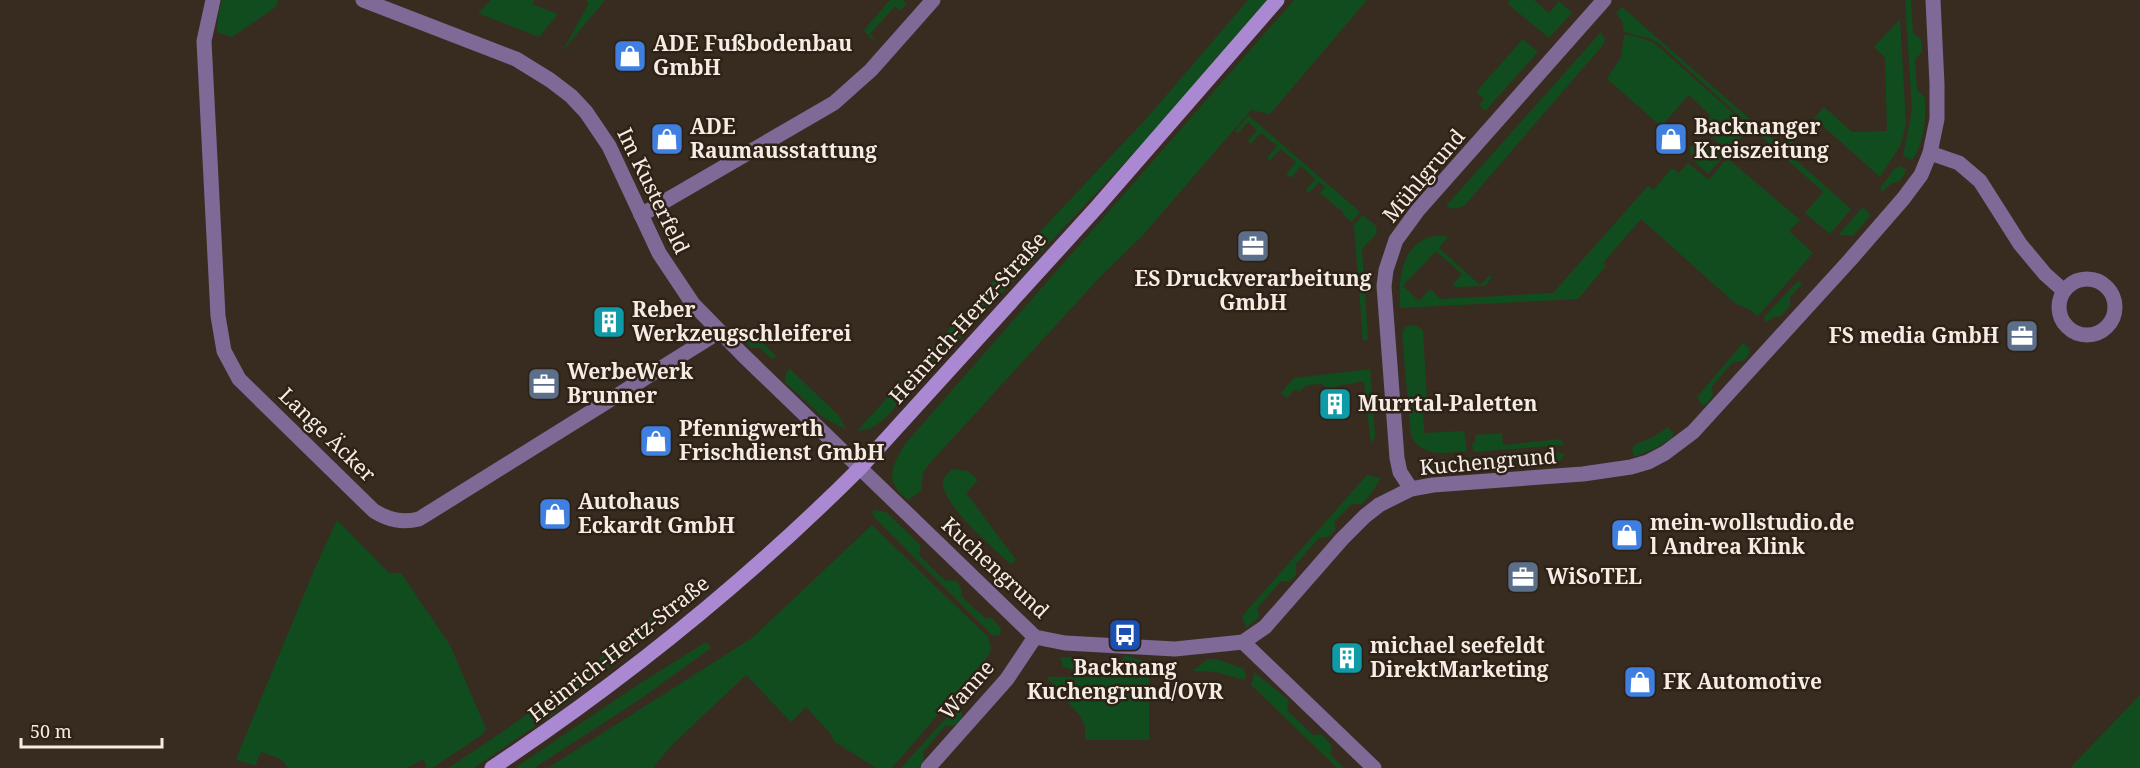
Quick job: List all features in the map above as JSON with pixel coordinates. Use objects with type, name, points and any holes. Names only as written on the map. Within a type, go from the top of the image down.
[{"type":"main road","name":"Heinrich-Hertz-Straße","points":[[492,768],[544,734],[617,680],[709,607],[814,514],[860,468],[1097,207],[1277,0]]},
{"type":"street","name":"Lange Äcker","points":[[213,0],[204,41],[218,316],[224,351],[239,378],[374,511],[393,520],[419,519],[718,332]]},
{"type":"street","name":"Im Kusterfeld","points":[[363,0],[516,59],[550,80],[582,107],[598,128],[617,163],[668,268],[693,304],[718,332],[860,468]]},
{"type":"street","points":[[642,215],[834,103],[871,70],[933,0]]},
{"type":"street","name":"Mühlgrund","points":[[1411,489],[1400,472],[1397,459],[1384,286],[1396,240],[1411,218],[1604,0]]},
{"type":"street","name":"Kuchengrund","points":[[860,468],[1035,637],[1065,643],[1175,650],[1243,642],[1265,627],[1360,520],[1379,505],[1411,489],[1432,485],[1602,472],[1648,462],[1674,448],[1705,421],[1890,214],[1920,175],[1930,153],[1937,119],[1932,0]]},
{"type":"street","points":[[1930,153],[1959,163],[1980,181],[2020,244],[2045,274],[2064,291]]},
{"type":"street","name":"Wanne","points":[[928,768],[1007,679],[1035,637]]},
{"type":"street","points":[[1243,642],[1374,768]]},
{"type":"green space","points":[[222,0],[278,0],[276,7],[232,37],[217,32]]},
{"type":"green space","points":[[491,0],[534,0],[532,4],[558,14],[539,37],[478,13]]},
{"type":"green space","points":[[586,0],[605,0],[562,52],[589,3]]},
{"type":"green space","points":[[890,0],[903,0],[907,3],[900,11],[895,6],[870,34],[875,39],[871,39],[864,30]]},
{"type":"green space","points":[[1248,0],[1267,0],[1148,138],[883,420],[870,429],[857,431],[971,305],[1146,119]]},
{"type":"green space","points":[[1294,0],[1367,0],[1270,114],[1251,110],[1143,235],[1100,277],[929,464],[923,473],[921,491],[908,500],[896,488],[892,475],[894,464],[905,444]]},
{"type":"green space","points":[[1509,0],[1534,0],[1549,13],[1559,1],[1572,13],[1549,38],[1508,4]]},
{"type":"green space","points":[[1905,0],[1911,0],[1913,33],[1921,40],[1922,51],[1915,60],[1917,90],[1925,98],[1922,139],[1912,160],[1903,156],[1912,110]]},
{"type":"green space","points":[[1622,7],[1775,141],[1787,141],[1789,138],[1793,142],[1786,151],[1851,209],[1830,234],[1805,213],[1823,192],[1660,44],[1651,39],[1624,32],[1622,21],[1616,13]]},
{"type":"green space","points":[[1900,19],[1906,125],[1900,146],[1880,177],[1814,118],[1824,107],[1852,132],[1887,131],[1885,57],[1874,47]]},
{"type":"green space","points":[[1601,32],[1605,39],[1603,45],[1465,205],[1456,208],[1446,206]]},
{"type":"green space","points":[[1624,35],[1636,36],[1653,42],[1749,127],[1728,151],[1701,127],[1711,116],[1689,95],[1661,126],[1607,79],[1621,57]]},
{"type":"green space","points":[[1523,39],[1538,52],[1485,111],[1479,105],[1484,99],[1476,92]]},
{"type":"green space","points":[[1248,115],[1360,212],[1352,222],[1320,193],[1325,187],[1319,182],[1309,193],[1306,190],[1315,179],[1301,166],[1291,178],[1286,174],[1296,162],[1281,149],[1270,160],[1267,158],[1277,146],[1261,133],[1251,144],[1248,141],[1257,130],[1248,122],[1238,133],[1235,131]]},
{"type":"green space","points":[[1699,138],[1723,157],[1708,174],[1691,158],[1690,148]]},
{"type":"green space","points":[[1727,158],[1800,220],[1789,231],[1813,253],[1758,316],[1749,309],[1736,304],[1641,219],[1603,263],[1606,266],[1578,299],[1400,308],[1400,288],[1405,260],[1416,245],[1425,239],[1436,236],[1448,237],[1439,248],[1480,285],[1490,275],[1492,277],[1485,286],[1456,287],[1453,284],[1462,274],[1436,251],[1403,286],[1419,301],[1430,289],[1441,299],[1553,293],[1648,186],[1653,190],[1672,168],[1679,173],[1688,163],[1709,180]]},
{"type":"green space","points":[[1900,166],[1907,170],[1899,182],[1892,183],[1882,192],[1881,187],[1895,168]]},
{"type":"green space","points":[[1862,208],[1867,210],[1870,216],[1853,236],[1841,235],[1840,233]]},
{"type":"green space","points":[[1363,215],[1376,226],[1377,233],[1362,249],[1368,340],[1363,341],[1354,225]]},
{"type":"green space","points":[[1798,281],[1801,285],[1790,297],[1790,306],[1781,316],[1773,317],[1768,322],[1765,321],[1764,317]]},
{"type":"green space","points":[[1411,325],[1423,331],[1427,400],[1424,400],[1425,409],[1423,409],[1424,433],[1464,431],[1467,451],[1443,453],[1428,451],[1416,443],[1411,436],[1402,334],[1405,327]]},
{"type":"green space","points":[[750,330],[776,356],[773,360],[760,348],[751,348],[742,339],[742,333]]},
{"type":"green space","points":[[1743,343],[1749,348],[1749,354],[1743,361],[1733,362],[1712,386],[1713,396],[1705,405],[1702,405],[1697,397]]},
{"type":"green space","points":[[790,369],[839,416],[846,429],[824,418],[785,382],[786,373]]},
{"type":"green space","points":[[1370,369],[1375,436],[1372,444],[1364,381],[1327,388],[1322,384],[1306,385],[1299,392],[1295,389],[1287,398],[1281,393],[1294,378]]},
{"type":"green space","points":[[1668,427],[1673,433],[1672,438],[1634,457],[1632,449],[1634,445],[1655,436]]},
{"type":"green space","points":[[1502,433],[1503,445],[1561,439],[1564,445],[1473,452],[1472,443],[1475,443],[1475,435]]},
{"type":"green space","points":[[1562,453],[1565,455],[1556,465],[1550,465],[1542,459],[1512,461],[1503,469],[1492,469],[1483,462],[1453,464],[1439,472],[1422,469],[1429,461]]},
{"type":"green space","points":[[952,469],[968,471],[978,480],[966,493],[1016,560],[1011,564],[972,528],[946,495],[943,483],[945,476]]},
{"type":"green space","points":[[1367,475],[1381,478],[1370,495],[1362,504],[1352,504],[1334,522],[1336,529],[1328,537],[1319,538],[1296,564],[1296,575],[1289,582],[1281,581],[1257,608],[1259,617],[1246,628],[1242,616]]},
{"type":"green space","points":[[876,510],[886,512],[921,546],[919,555],[944,580],[956,581],[961,588],[961,596],[986,619],[991,617],[1001,628],[1000,635],[993,636],[874,517],[872,512]]},
{"type":"green space","points":[[337,520],[389,573],[401,573],[450,645],[486,729],[483,734],[432,768],[425,768],[427,766],[423,759],[407,768],[288,768],[281,759],[261,752],[255,766],[236,759]]},
{"type":"green space","points":[[872,525],[988,637],[991,648],[989,655],[892,768],[876,768],[835,742],[830,733],[806,707],[791,722],[746,675],[671,746],[653,768],[548,768],[752,638]]},
{"type":"green space","points":[[670,601],[674,605],[642,641],[553,714],[474,768],[448,768],[562,688]]},
{"type":"green space","points":[[706,642],[711,648],[639,700],[534,768],[515,768],[636,686]]},
{"type":"green space","points":[[1125,655],[1141,660],[1147,670],[1074,670],[1063,667],[1060,657],[1076,657],[1080,665],[1119,665]]},
{"type":"green space","points":[[1207,659],[1216,659],[1244,669],[1246,676],[1244,680],[1216,672],[1193,671]]},
{"type":"green space","points":[[1255,673],[1289,701],[1287,710],[1313,735],[1321,734],[1332,746],[1330,754],[1344,768],[1337,768],[1251,685]]},
{"type":"green space","points":[[983,677],[985,681],[962,707],[962,718],[955,725],[945,726],[923,752],[924,761],[918,768],[901,768]]},
{"type":"green space","points":[[1046,677],[1149,677],[1149,740],[1085,740],[1085,727],[1080,716]]},
{"type":"green space","points":[[2140,695],[2140,768],[2070,768]]},
{"type":"place","name":"ADE Fußbodenbau GmbH","points":[[630,56]]},
{"type":"place","name":"ADE Raumausstattung","points":[[667,139]]},
{"type":"place","name":"Backnanger Kreiszeitung","points":[[1671,139]]},
{"type":"place","name":"ES Druckverarbeitung GmbH","points":[[1253,246]]},
{"type":"place","name":"Reber Werkzeugschleiferei","points":[[609,322]]},
{"type":"place","name":"FS media GmbH","points":[[2022,336]]},
{"type":"place","name":"WerbeWerk Brunner","points":[[544,384]]},
{"type":"place","name":"Murrtal-Paletten","points":[[1335,404]]},
{"type":"place","name":"Pfennigwerth Frischdienst GmbH","points":[[656,441]]},
{"type":"place","name":"Autohaus Eckardt GmbH","points":[[555,514]]},
{"type":"place","name":"mein-wollstudio.de l Andrea Klink","points":[[1627,535]]},
{"type":"place","name":"WiSoTEL","points":[[1523,577]]},
{"type":"place","name":"Backnang Kuchengrund/OVR","points":[[1125,635]]},
{"type":"place","name":"michael seefeldt DirektMarketing","points":[[1347,658]]},
{"type":"place","name":"FK Automotive","points":[[1640,682]]}]
